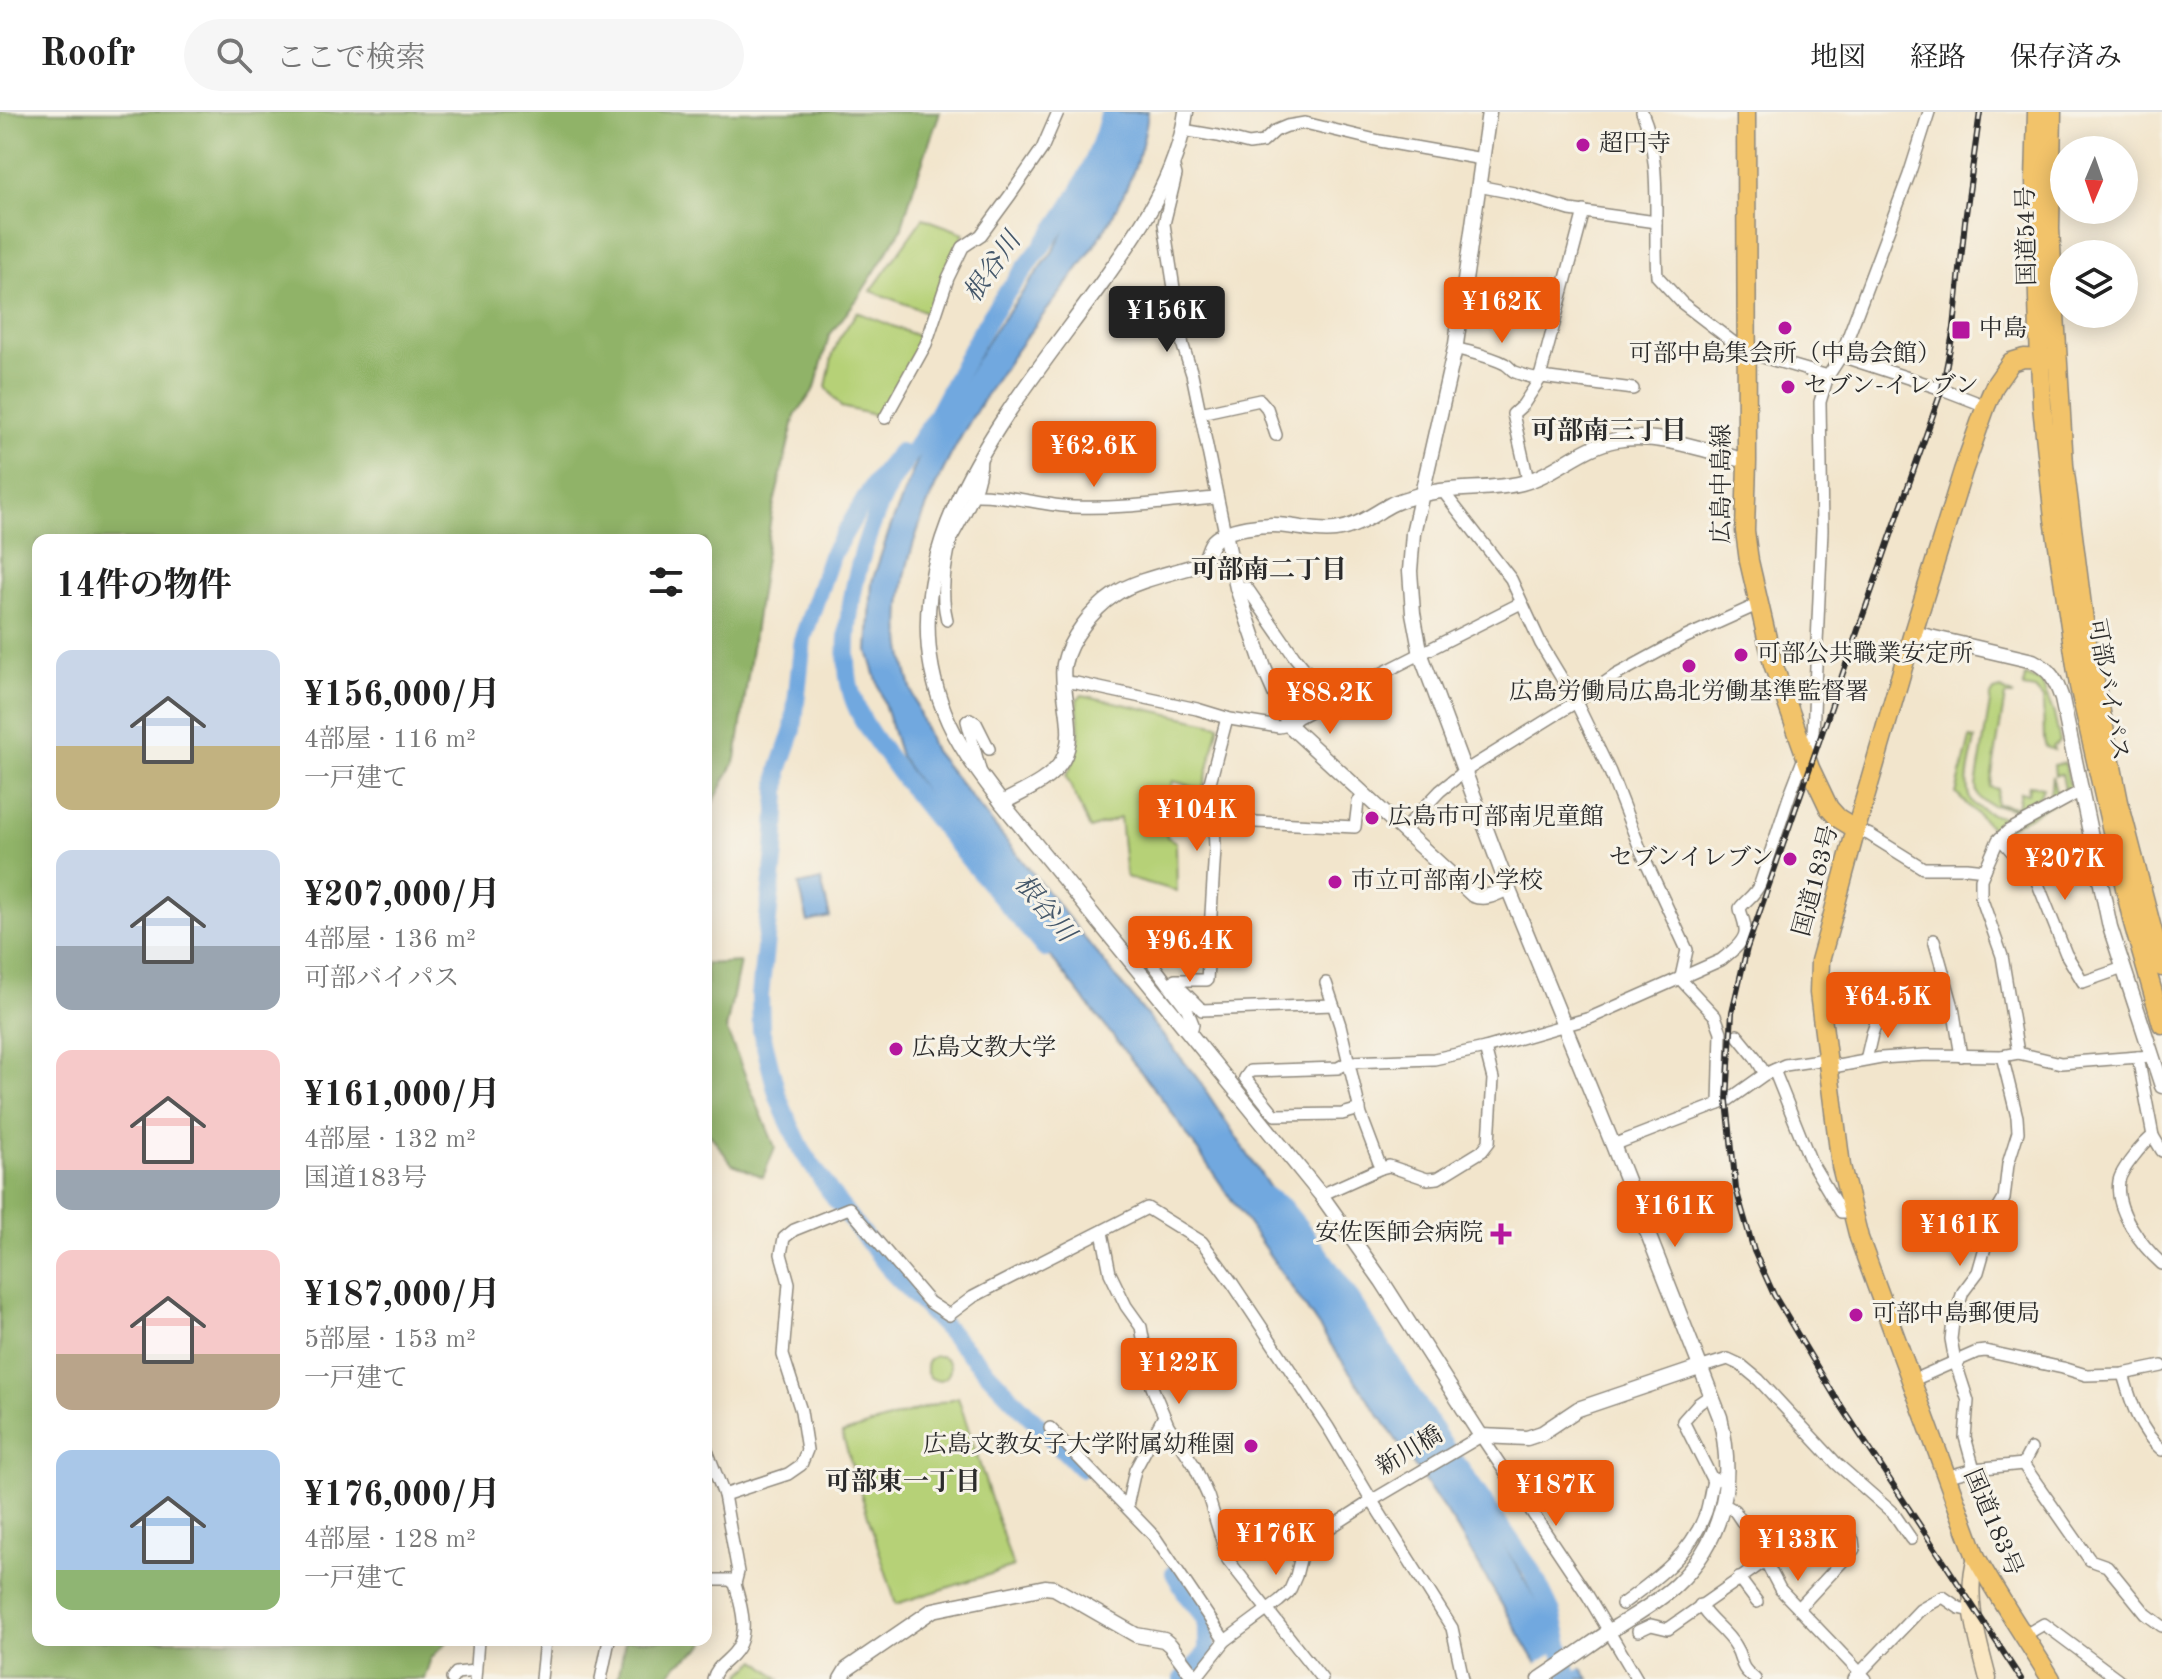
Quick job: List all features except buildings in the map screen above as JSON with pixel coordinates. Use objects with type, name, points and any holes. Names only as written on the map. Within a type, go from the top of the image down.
[{"type":"main road","name":"広島中島線","points":[[1746,112],[1745,531],[1749,561],[1773,664],[1805,755],[1829,808],[1856,829]]},
{"type":"main road","name":"国道54号","points":[[2037,112],[2035,180],[2048,358]]},
{"type":"main road","name":"国道54号","points":[[2048,358],[2052,112]]},
{"type":"main road","name":"国道183号","points":[[2048,358],[2024,358],[2011,362],[1995,385],[1986,406],[1913,633],[1856,829],[1820,961],[1819,993],[1841,1166],[1859,1238],[1976,1557],[2051,1679]]},
{"type":"main road","name":"可部バイパス","points":[[2048,358],[2086,637],[2119,802],[2162,967]]},
{"type":"main road","name":"可部バイパス","points":[[2048,358],[2042,406],[2054,519],[2079,686],[2133,923],[2162,1024]]},
{"type":"main road","points":[[1976,1557],[1971,1575],[1972,1611],[1988,1679]]},
{"type":"street","points":[[885,418],[926,344],[948,278],[963,247],[981,235],[1011,194],[1042,149],[1058,112]]},
{"type":"street","points":[[1186,112],[1173,164],[1155,203],[1007,415],[955,505],[928,596],[927,621],[935,686],[958,740],[1002,803],[1321,1195],[1382,1281],[1474,1440],[1637,1679]]},
{"type":"street","points":[[1489,112],[1455,348],[1413,533],[1410,571],[1413,613],[1421,655],[1508,888],[1613,1145],[1720,1417],[1725,1437],[1720,1479],[1684,1551],[1670,1568],[1622,1604]]},
{"type":"street","points":[[1642,112],[1654,164],[1657,276],[1682,303],[1746,352],[1828,376]]},
{"type":"street","points":[[1360,1109],[1342,1114],[1275,1115],[1245,1078],[1250,1071],[1338,1068],[1349,1062],[1434,1059],[1563,1026],[1590,1018],[1721,960],[1744,937],[1746,932],[1740,908],[1756,894],[1813,734],[1822,530],[1820,402],[1828,376],[1841,356],[1909,175],[1929,112]]},
{"type":"street","points":[[1183,130],[1249,144],[1263,142],[1275,131],[1287,126],[1305,123],[1380,141],[1482,159]]},
{"type":"street","points":[[1173,164],[1176,175],[1164,224],[1183,346],[1192,374],[1237,588],[1264,668],[1289,725],[1473,895],[1488,897],[1508,888]]},
{"type":"street","points":[[1478,186],[1570,210],[1656,222]]},
{"type":"street","points":[[1528,480],[1513,414],[1541,378],[1584,211]]},
{"type":"street","points":[[1455,348],[1485,356],[1531,378],[1633,389]]},
{"type":"street","points":[[1841,356],[1986,406]]},
{"type":"street","points":[[1200,413],[1260,400],[1267,408],[1276,435]]},
{"type":"street","points":[[1002,803],[1056,769],[1063,759],[1068,747],[1069,730],[1063,667],[1068,650],[1097,609],[1115,594],[1132,586],[1201,564],[1212,543],[1225,533],[1271,525],[1318,531],[1351,527],[1393,503],[1421,494],[1522,483],[1614,440],[1670,441],[1747,461]]},
{"type":"street","points":[[947,620],[942,590],[947,538],[974,495],[981,472],[981,457]]},
{"type":"street","points":[[1442,490],[1511,579],[1541,644],[1576,702],[1610,772],[1641,851],[1687,950],[1681,977],[1683,982],[1715,1016],[1721,1032],[1719,1104]]},
{"type":"street","points":[[974,495],[992,494],[1071,507],[1111,507],[1216,498]]},
{"type":"street","points":[[1237,588],[1247,588],[1294,656],[1330,700]]},
{"type":"street","points":[[1064,682],[1279,727],[1289,725],[1330,700],[1521,603]]},
{"type":"street","points":[[1404,829],[1440,791],[1465,771],[1616,675],[1759,604]]},
{"type":"street","points":[[1913,633],[2033,661],[2050,671],[2055,679],[2062,699],[2110,927],[2145,1057],[2153,1136],[2162,1151]]},
{"type":"street","points":[[1168,984],[1175,980],[1207,980],[1214,820],[1209,786],[1227,718]]},
{"type":"street","points":[[981,775],[967,721],[970,719],[976,723],[989,749]]},
{"type":"street","points":[[2018,1053],[2002,956],[1981,897],[1981,879],[2000,838],[2081,791]]},
{"type":"street","points":[[1214,820],[1355,827],[1358,802],[1365,794]]},
{"type":"street","points":[[1856,829],[1923,868],[1985,870]]},
{"type":"street","points":[[2000,838],[2036,879],[2066,954],[2083,982],[2123,968]]},
{"type":"street","points":[[1934,940],[1953,1007],[1961,1056]]},
{"type":"street","points":[[1140,947],[1187,1009],[1193,1024],[1191,1034]]},
{"type":"street","points":[[1326,983],[1360,1109],[1381,1168]]},
{"type":"street","points":[[1168,984],[1178,986],[1202,1010],[1333,1005]]},
{"type":"street","points":[[1866,1060],[1880,1012]]},
{"type":"street","points":[[1737,1035],[1770,1072],[1811,1162],[1841,1212],[1852,1212]]},
{"type":"street","points":[[1321,1195],[1389,1166],[1427,1179],[1438,1178],[1482,1151],[1489,1142],[1493,1079],[1485,1048]]},
{"type":"street","points":[[1613,1145],[1719,1104],[1785,1065],[1826,1059],[1838,1066],[1866,1060],[1926,1055],[2002,1056],[2018,1053],[2061,1063],[2145,1057]]},
{"type":"street","points":[[1974,1469],[1965,1437],[1968,1401],[1951,1339],[1963,1292],[1978,1272],[1994,1216],[2004,1199],[2008,1164],[2018,1132],[2002,1056]]},
{"type":"street","points":[[2145,1057],[2162,1086]]},
{"type":"street","points":[[2153,1136],[2120,1177],[2119,1185],[2123,1210],[2129,1223],[2147,1250],[2162,1264]]},
{"type":"street","points":[[724,1495],[788,1474],[801,1465],[807,1450],[801,1411],[783,1355],[789,1283],[781,1254],[784,1238],[794,1230],[849,1208],[929,1302],[949,1315],[984,1291],[1147,1208],[1202,1242],[1233,1284],[1374,1499],[1452,1628],[1463,1679]]},
{"type":"street","points":[[1102,1232],[1110,1273],[1126,1306],[1141,1327],[1152,1387],[1168,1425],[1194,1465],[1214,1512],[1228,1560],[1322,1679]]},
{"type":"street","points":[[1911,1381],[1985,1351],[2086,1375],[2123,1374],[2162,1366]]},
{"type":"street","points":[[1474,1440],[1527,1438],[1542,1433],[1578,1409],[1728,1359],[1759,1380],[1836,1463],[1894,1514],[1911,1539]]},
{"type":"street","points":[[2123,1374],[2133,1408],[2143,1427],[2162,1450]]},
{"type":"street","points":[[1540,1679],[1662,1596],[1686,1575],[1706,1548],[1725,1505],[1720,1479],[1683,1421],[1711,1395]]},
{"type":"street","points":[[1127,1506],[1135,1470],[1164,1416]]},
{"type":"street","points":[[1050,1428],[1154,1536],[1225,1641]]},
{"type":"street","name":"新川橋","points":[[1192,1674],[1225,1641],[1289,1592],[1302,1552],[1311,1540],[1474,1440]]},
{"type":"street","points":[[2023,1464],[2031,1449]]},
{"type":"street","points":[[712,1464],[724,1495],[738,1572],[735,1584],[743,1613],[738,1648],[717,1668],[713,1679]]},
{"type":"street","points":[[1946,1477],[1974,1469],[2023,1464]]},
{"type":"street","points":[[2023,1464],[2090,1560],[2107,1566],[2146,1614],[2162,1626]]},
{"type":"street","points":[[1725,1505],[1734,1510],[1755,1541],[1780,1589],[1860,1677],[1920,1610],[1943,1597],[1959,1608],[1972,1611]]},
{"type":"street","points":[[1755,1541],[1834,1523],[1853,1540],[1854,1549],[1799,1608]]},
{"type":"street","points":[[1638,1631],[1651,1625],[1668,1629],[1765,1561]]},
{"type":"street","points":[[1739,1578],[1757,1602]]},
{"type":"street","points":[[712,1580],[730,1580],[735,1584]]},
{"type":"street","points":[[841,1679],[847,1669],[933,1610],[1045,1587],[1054,1588],[1136,1635],[1164,1640],[1192,1674]]},
{"type":"street","points":[[1700,1605],[1736,1646],[1744,1670],[1755,1679]]},
{"type":"street","points":[[2025,1635],[2044,1624],[2118,1679]]},
{"type":"street","points":[[452,1679],[456,1673],[475,1675],[477,1646]]},
{"type":"street","points":[[541,1679],[544,1646]]},
{"type":"street","points":[[601,1679],[608,1646]]},
{"type":"green space","points":[[0,112],[940,112],[901,230],[858,298],[829,336],[815,388],[795,416],[771,516],[736,759],[712,805],[712,534],[32,534],[32,1646],[443,1646],[431,1658],[424,1679],[0,1679]]},
{"type":"green space","points":[[923,218],[964,233],[929,313],[871,291]]},
{"type":"green space","points":[[857,312],[920,337],[879,416],[841,407],[826,387],[839,339]]},
{"type":"green space","points":[[2025,676],[2041,682],[2054,714],[2060,742],[2053,747],[2054,750],[2046,747],[2044,740],[2043,699],[2035,690],[2023,688]]},
{"type":"green space","points":[[2001,689],[2014,696],[2005,696],[1990,787],[1998,789],[1996,804],[2017,807],[2020,792],[2028,794],[2029,785],[2043,787],[2039,797],[2016,809],[1992,805],[1981,800],[1976,786],[1991,696]]},
{"type":"green space","points":[[1082,695],[1219,725],[1203,789],[1173,781],[1165,812],[1167,837],[1176,842],[1177,891],[1126,877],[1120,818],[1090,829],[1066,776],[1077,748],[1077,699]]},
{"type":"green space","points":[[1970,738],[1975,739],[1968,775],[1969,796],[1990,814],[2019,817],[2041,805],[2048,798],[2052,776],[2056,792],[2065,790],[2062,774],[2055,775],[2054,765],[2065,763],[2071,793],[1998,834],[1956,794]]},
{"type":"green space","points":[[740,962],[726,1029],[775,1147],[763,1177],[732,1164],[712,1137],[712,964]]},
{"type":"green space","points":[[938,1356],[947,1359],[950,1368],[947,1377],[938,1380],[929,1377],[926,1368],[929,1359]]},
{"type":"green space","points":[[958,1397],[1013,1567],[896,1604],[842,1434]]},
{"type":"green space","points":[[712,1604],[715,1606],[716,1628],[712,1633]]},
{"type":"green space","points":[[624,1646],[702,1646],[678,1664],[666,1679],[618,1679]]},
{"type":"green space","points":[[757,1660],[780,1679],[741,1679],[743,1672]]},
{"type":"water","points":[[1107,112],[1148,112],[1134,170],[1109,223],[990,389],[942,473],[922,518],[908,562],[901,606],[902,647],[907,674],[934,751],[1198,1079],[1488,1518],[1546,1615],[1589,1679],[1546,1679],[1456,1527],[1166,1104],[939,814],[900,756],[868,651],[872,582],[923,446],[991,335],[1053,251],[1086,188]]},
{"type":"water","points":[[821,880],[830,917],[808,922],[799,885]]},
{"type":"water","points":[[1165,931],[1203,933],[1202,950],[1164,948]]},
{"type":"pier","points":[[1569,1642],[1584,1665],[1563,1679],[1541,1679],[1534,1666]]},
{"type":"waterway","name":"根谷川","points":[[1045,949],[934,817],[865,723],[849,683],[848,625],[860,563],[890,485],[932,423],[995,309],[1070,206],[1093,162],[1110,112]]},
{"type":"waterway","points":[[900,452],[874,484],[831,556],[803,638],[793,730],[779,770],[775,851],[760,996],[761,1030],[777,1094],[786,1116],[803,1152],[835,1199],[893,1273],[1081,1468]]},
{"type":"waterway","name":"根谷川","points":[[1263,1194],[1282,1206],[1343,1287],[1443,1444],[1532,1571],[1552,1613],[1569,1679]]},
{"type":"waterway","points":[[1174,1573],[1206,1619],[1207,1650],[1182,1679]]},
{"type":"railway","points":[[1980,112],[1954,328],[1942,389],[1747,948],[1732,1012],[1727,1101],[1736,1189],[1754,1251],[1774,1295],[1834,1395],[2021,1679]]},
{"type":"place","name":"超円寺","points":[[1583,145]]},
{"type":"place","name":"可部中島集会所（中島会館）","points":[[1785,328]]},
{"type":"place","name":"中島","points":[[1961,330]]},
{"type":"place","name":"セブン-イレブン","points":[[1788,387]]},
{"type":"place","name":"可部公共職業安定所","points":[[1741,655]]},
{"type":"place","name":"広島労働局広島北労働基準監督署","points":[[1689,666]]},
{"type":"place","name":"広島市可部南児童館","points":[[1372,818]]},
{"type":"place","name":"セブンイレブン","points":[[1790,859]]},
{"type":"place","name":"市立可部南小学校","points":[[1335,882]]},
{"type":"place","name":"広島文教大学","points":[[896,1049]]},
{"type":"place","name":"安佐医師会病院","points":[[1501,1234]]},
{"type":"place","name":"可部中島郵便局","points":[[1856,1315]]},
{"type":"place","name":"広島文教女子大学附属幼稚園","points":[[1251,1446]]},
{"type":"district","name":"可部南三丁目","points":[[1609,432]]},
{"type":"district","name":"可部南二丁目","points":[[1269,571]]},
{"type":"district","name":"可部東一丁目","points":[[903,1483]]}]
